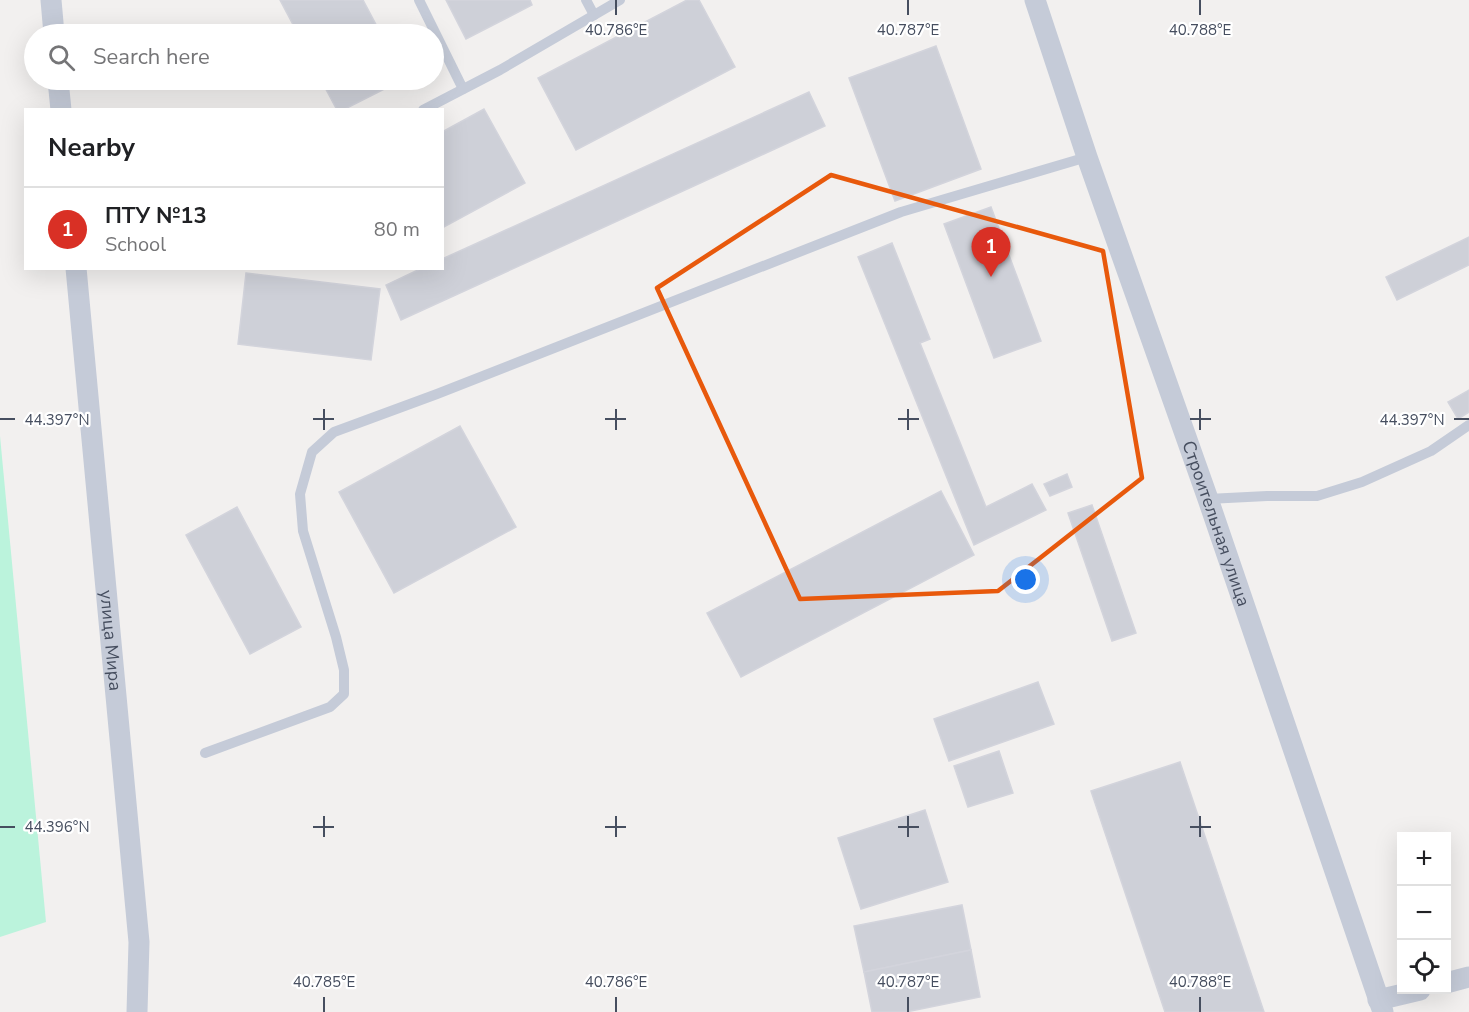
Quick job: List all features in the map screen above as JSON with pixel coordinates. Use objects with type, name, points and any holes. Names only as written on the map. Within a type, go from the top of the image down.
[{"type":"street","points":[[51,0],[53,24]]},
{"type":"street","name":"Строительная улица","points":[[1035,0],[1380,1006]]},
{"type":"street","points":[[59,90],[61,108]]},
{"type":"street","name":"улица Мира","points":[[76,270],[139,942],[137,1012]]},
{"type":"street","points":[[1451,982],[1469,977]]},
{"type":"street","points":[[1380,1006],[1410,994]]},
{"type":"lane","points":[[419,0],[431,24]]},
{"type":"lane","points":[[586,0],[594,15]]},
{"type":"lane","points":[[427,108],[500,70],[620,0]]},
{"type":"lane","points":[[444,50],[463,88]]},
{"type":"lane","points":[[205,753],[330,707],[344,694],[344,670],[303,531],[300,494],[312,452],[334,432],[437,394],[901,212],[1087,157]]},
{"type":"lane","points":[[1208,499],[1317,496],[1362,482],[1431,451],[1469,425]]},
{"type":"highlighted area","points":[[831,175],[1103,251],[1142,478],[998,591],[800,599],[657,288]]},
{"type":"green space","points":[[0,436],[46,922],[0,937]]},
{"type":"building","points":[[280,0],[363,0],[376,24],[293,24]]},
{"type":"building","points":[[446,0],[530,0],[532,5],[466,39]]},
{"type":"building","points":[[687,0],[699,0],[735,67],[576,150],[538,78]]},
{"type":"building","points":[[936,46],[981,169],[895,201],[849,78]]},
{"type":"building","points":[[326,90],[382,90],[347,108],[336,108]]},
{"type":"building","points":[[809,92],[825,126],[401,320],[386,285],[418,270],[444,270],[444,258]]},
{"type":"building","points":[[484,109],[525,183],[444,227],[444,131]]},
{"type":"building","points":[[991,207],[1041,341],[994,358],[944,224]]},
{"type":"building","points":[[1469,237],[1469,265],[1397,300],[1386,277]]},
{"type":"building","points":[[892,243],[930,339],[920,343],[986,507],[1032,484],[1046,510],[974,545],[858,257]]},
{"type":"building","points":[[246,273],[380,289],[371,360],[238,344]]},
{"type":"building","points":[[1469,390],[1469,412],[1458,419],[1448,402]]},
{"type":"building","points":[[460,426],[516,527],[394,593],[339,492]]},
{"type":"building","points":[[1067,474],[1072,487],[1050,496],[1044,484]]},
{"type":"building","points":[[941,491],[974,555],[741,677],[707,613]]},
{"type":"building","points":[[1092,505],[1136,633],[1112,641],[1068,513]]},
{"type":"building","points":[[237,507],[301,627],[250,654],[186,535]]},
{"type":"building","points":[[1038,682],[1054,724],[949,761],[934,719]]},
{"type":"building","points":[[999,751],[1013,793],[968,807],[954,766]]},
{"type":"building","points":[[1180,762],[1264,1012],[1165,1012],[1091,791]]},
{"type":"building","points":[[925,810],[948,882],[861,909],[838,838]]},
{"type":"building","points":[[962,905],[971,950],[864,972],[854,926]]},
{"type":"building","points":[[971,950],[980,997],[906,1012],[872,1012],[864,972]]},
{"type":"place","name":"ПТУ №13","points":[[991,277]]}]
